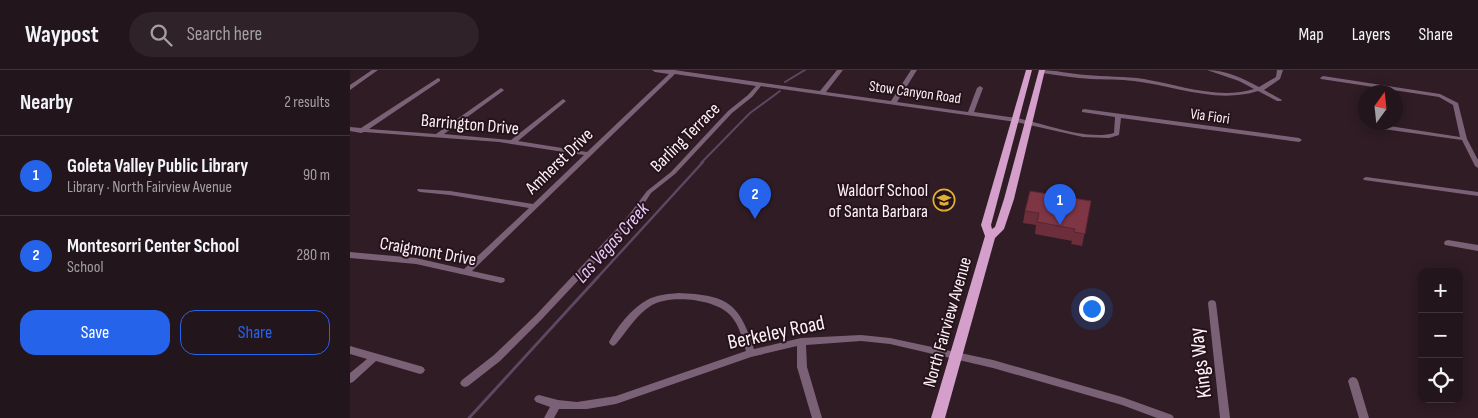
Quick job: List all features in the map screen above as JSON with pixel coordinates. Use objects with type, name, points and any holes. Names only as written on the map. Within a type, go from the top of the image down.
[{"type":"main road","name":"North Fairview Avenue","points":[[990,236],[986,226],[1029,70]]},
{"type":"main road","name":"North Fairview Avenue","points":[[938,418],[990,236],[1000,228],[1042,71]]},
{"type":"street","points":[[350,88],[375,70]]},
{"type":"street","name":"Stow Canyon Road","points":[[654,70],[1016,120],[1076,133],[1111,137],[1118,132],[1118,116]]},
{"type":"street","points":[[822,93],[840,70]]},
{"type":"street","points":[[893,103],[914,70]]},
{"type":"street","points":[[1210,70],[1260,89],[1280,100]]},
{"type":"street","points":[[1042,71],[1136,80],[1224,94],[1242,94],[1260,89],[1274,82],[1278,78],[1280,70]]},
{"type":"street","name":"Amherst Drive","points":[[466,272],[674,72]]},
{"type":"street","points":[[1323,78],[1440,96],[1451,100],[1456,104],[1464,139],[1478,166]]},
{"type":"street","points":[[361,131],[438,80]]},
{"type":"street","name":"Barling Terrace","points":[[465,383],[497,358],[540,317],[628,222],[649,192],[674,173],[730,112],[750,96],[760,84]]},
{"type":"street","points":[[970,114],[980,88]]},
{"type":"street","points":[[436,136],[501,90]]},
{"type":"street","points":[[513,142],[563,101]]},
{"type":"street","name":"Via Fiori","points":[[1084,111],[1300,140]]},
{"type":"street","name":"Barrington Drive","points":[[350,129],[513,142],[587,154]]},
{"type":"street","points":[[1403,130],[1464,139]]},
{"type":"street","points":[[1366,179],[1478,194]]},
{"type":"street","points":[[420,190],[450,192],[533,206]]},
{"type":"street","points":[[1448,244],[1478,248]]},
{"type":"street","name":"Craigmont Drive","points":[[350,254],[397,258],[501,280]]},
{"type":"street","points":[[613,342],[648,302],[659,297],[678,295],[720,303],[729,307],[742,328],[751,353]]},
{"type":"street","name":"Kings Way","points":[[1212,303],[1225,418]]},
{"type":"street","name":"Berkeley Road","points":[[539,399],[556,406],[576,407],[616,400],[751,353],[801,342],[861,338],[890,341],[993,364],[1122,400],[1169,418]]},
{"type":"street","points":[[801,342],[802,367],[817,418]]},
{"type":"street","points":[[350,350],[420,370]]},
{"type":"street","points":[[350,380],[374,358]]},
{"type":"street","points":[[1353,382],[1364,418]]},
{"type":"street","points":[[549,418],[556,406]]},
{"type":"building","points":[[1030,191],[1091,201],[1085,234],[1074,232],[1075,229],[1037,222],[1039,213],[1025,211]]},
{"type":"waterway","name":"Las Vegas Creek","points":[[785,82],[805,70]]},
{"type":"waterway","name":"Las Vegas Creek","points":[[701,163],[750,113],[780,91]]},
{"type":"waterway","name":"Las Vegas Creek","points":[[597,278],[703,162]]},
{"type":"waterway","name":"Las Vegas Creek","points":[[469,418],[598,277]]},
{"type":"place","name":"Waldorf School of Santa Barbara","points":[[944,200]]},
{"type":"place","name":"Montesorri Center School","points":[[755,219]]},
{"type":"place","name":"Goleta Valley Public Library","points":[[1060,225]]}]
